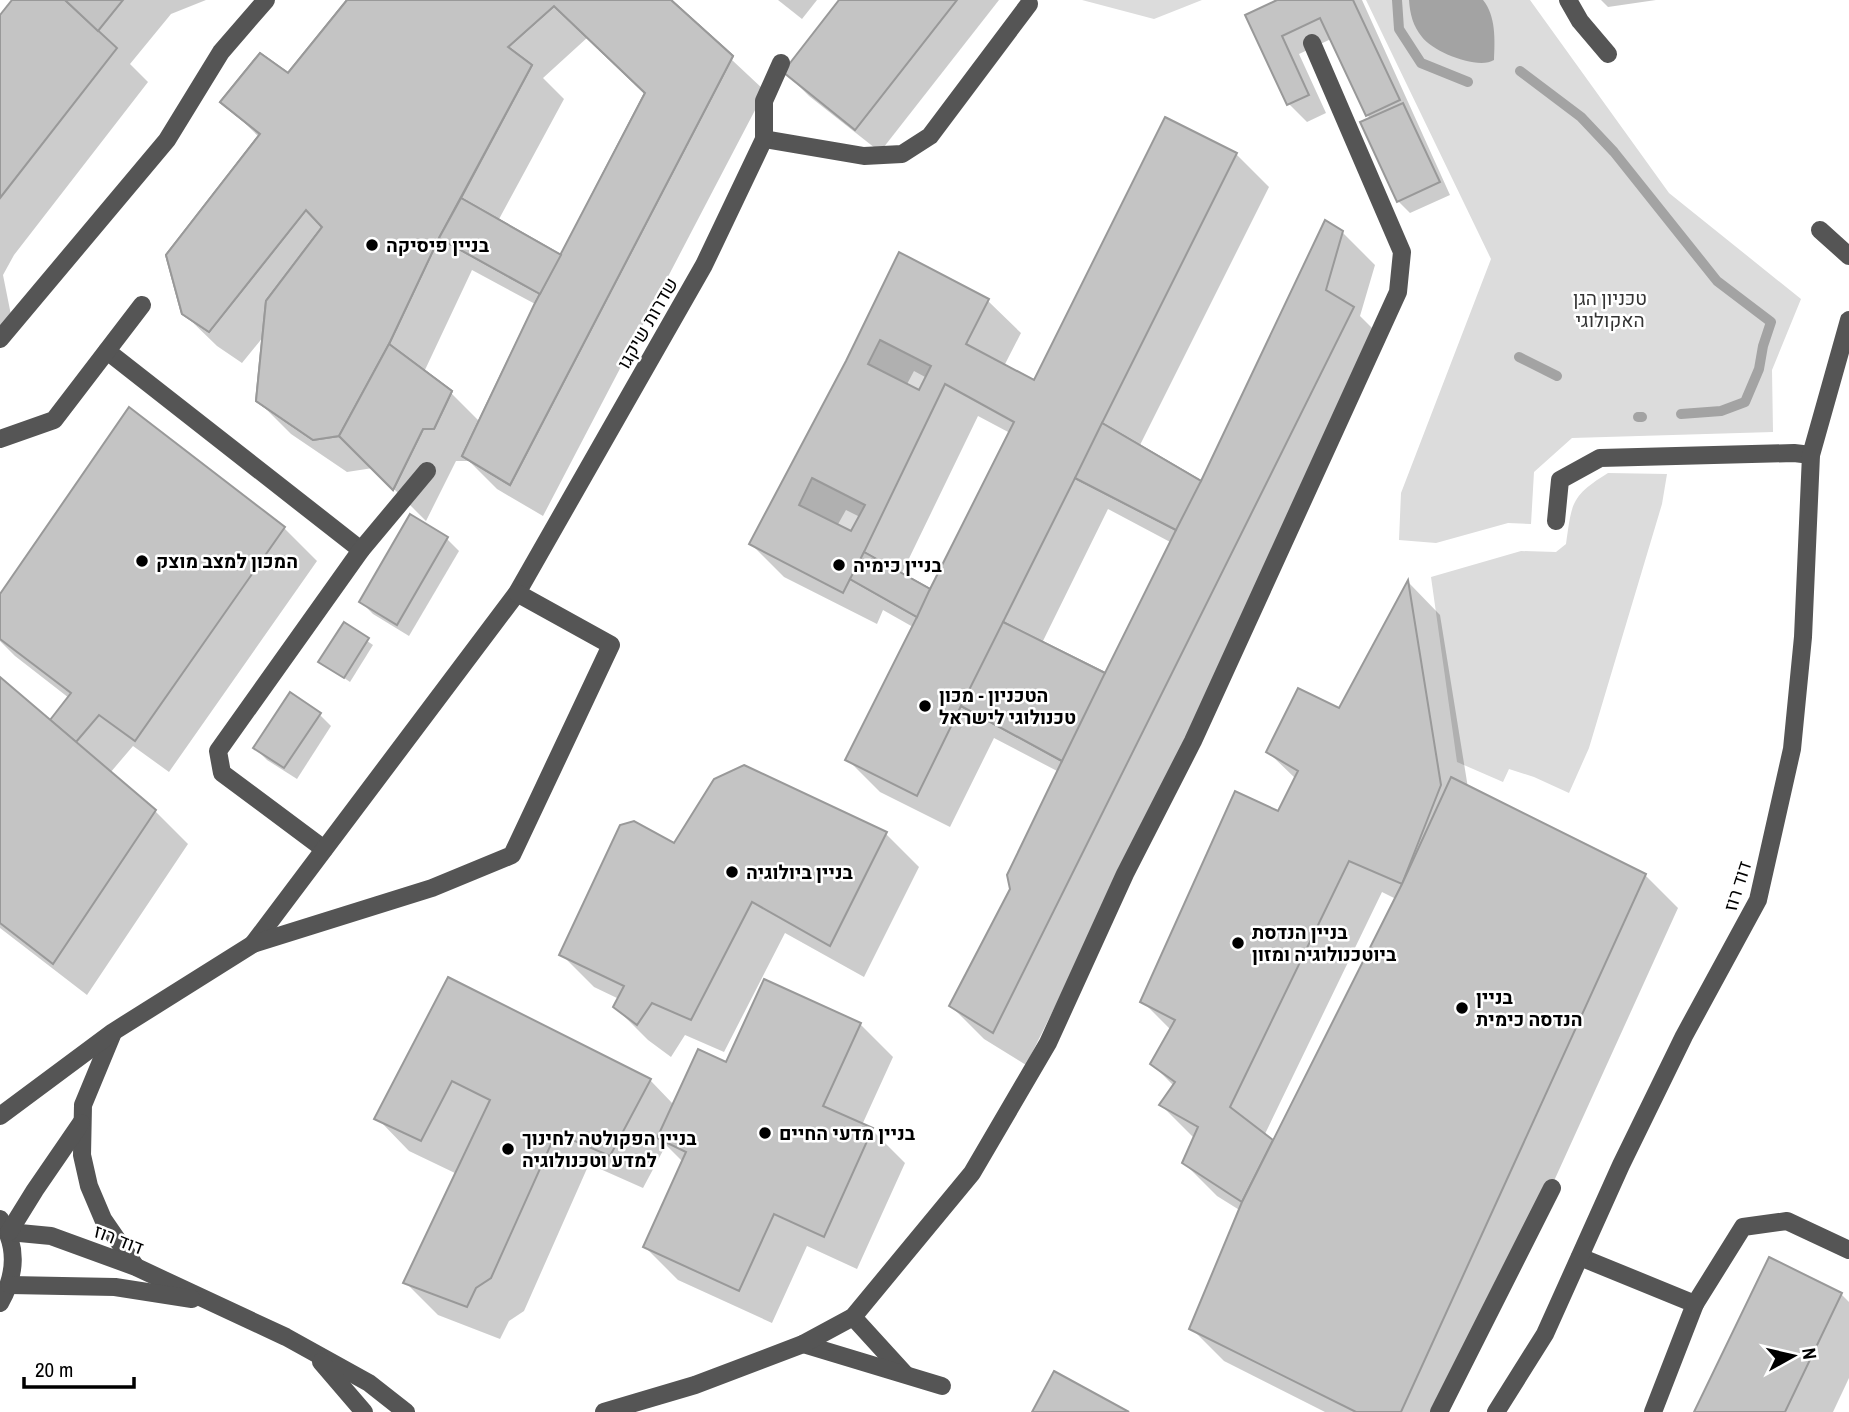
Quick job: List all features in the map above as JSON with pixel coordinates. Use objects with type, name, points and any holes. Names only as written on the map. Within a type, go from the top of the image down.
[{"type":"street","points":[[0,339],[167,140],[221,52],[266,0]]},
{"type":"street","points":[[1568,0],[1580,21],[1608,54]]},
{"type":"street","points":[[764,139],[864,156],[902,154],[930,136],[1029,4]]},
{"type":"street","points":[[604,1412],[695,1385],[803,1344],[853,1317],[972,1173],[1032,1072],[1125,874],[1199,729],[1398,292],[1402,252],[1312,43]]},
{"type":"street","name":"שדרות שיקגו","points":[[253,944],[516,593],[704,265],[764,139],[764,101],[781,63]]},
{"type":"street","points":[[1821,230],[1849,256]]},
{"type":"street","points":[[1,439],[54,420],[142,304]]},
{"type":"street","name":"דוד רוז","points":[[1496,1412],[1545,1334],[1620,1165],[1684,1036],[1758,900],[1792,749],[1802,637],[1811,455],[1849,320]]},
{"type":"street","points":[[107,351],[361,550]]},
{"type":"street","points":[[1556,521],[1560,481],[1600,458],[1794,453],[1811,455]]},
{"type":"street","points":[[324,849],[222,773],[218,751],[361,550],[428,471]]},
{"type":"street","points":[[0,1116],[113,1032],[253,944],[432,888],[512,855],[611,645],[516,593]]},
{"type":"street","points":[[113,1032],[83,1105],[82,1155],[89,1186],[103,1219],[136,1267]]},
{"type":"street","points":[[0,1303],[10,1285],[14,1263],[4,1225],[34,1190],[81,1123]]},
{"type":"street","points":[[1439,1412],[1552,1188]]},
{"type":"street","points":[[1653,1412],[1695,1304],[1743,1227],[1787,1221],[1849,1250]]},
{"type":"street","name":"דוד רוז","points":[[4,1225],[51,1236],[136,1267],[286,1337],[369,1383],[406,1412]]},
{"type":"street","points":[[1580,1256],[1695,1304]]},
{"type":"street","name":"דוד רוז","points":[[10,1285],[115,1287],[209,1302]]},
{"type":"street","points":[[853,1317],[905,1374]]},
{"type":"street","points":[[803,1344],[942,1385]]},
{"type":"street","name":"דוד רוז","points":[[312,1351],[364,1412]]},
{"type":"green space","points":[[1082,0],[1202,0],[1154,19]]},
{"type":"green space","name":"טכניון הגן האקולוגי","points":[[1366,0],[1530,0],[1669,193],[1801,299],[1772,370],[1773,432],[1572,438],[1534,472],[1531,524],[1508,523],[1436,543],[1399,540],[1401,493],[1491,259]]},
{"type":"green space","points":[[880,340],[931,366],[919,390],[868,364]]},
{"type":"green space","points":[[1608,473],[1667,474],[1662,504],[1589,748],[1569,793],[1509,769],[1503,782],[1457,762],[1431,577],[1521,551],[1556,552],[1566,544],[1575,501],[1587,488]]},
{"type":"green space","points":[[812,478],[865,505],[851,531],[799,505]]},
{"type":"shaded area","points":[[1409,0],[1483,0],[1492,21],[1494,60],[1478,63],[1467,61],[1445,54],[1428,43],[1414,24]]},
{"type":"building","points":[[12,0],[65,0],[117,48],[0,198],[0,15]]},
{"type":"building","points":[[65,0],[123,0],[98,31]]},
{"type":"building","name":"בניין פיסיקה","points":[[347,0],[671,0],[733,56],[510,485],[462,456],[540,294],[439,238],[389,344],[452,391],[434,429],[423,429],[393,490],[339,436],[313,440],[256,401],[266,301],[322,227],[306,210],[209,332],[182,314],[166,255],[260,134],[220,102],[260,53],[288,73]],"holes":[[[554,6],[645,93],[561,255],[461,198],[532,65],[508,47]]]},
{"type":"building","name":"בניין פיסיקה","points":[[347,0],[671,0],[733,56],[510,485],[462,456],[534,305],[645,93],[554,6],[508,47],[532,65],[439,238],[389,344],[339,436],[313,440],[256,401],[266,301],[322,227],[306,210],[209,332],[182,314],[166,255],[260,134],[220,102],[260,53],[288,73]]},
{"type":"building","points":[[839,0],[957,0],[855,130],[783,72]]},
{"type":"building","points":[[1277,0],[1353,0],[1400,100],[1366,116],[1320,18],[1282,36],[1309,95],[1287,105],[1245,15]]},
{"type":"building","points":[[1403,103],[1440,182],[1397,202],[1360,122]]},
{"type":"building","name":"בניין כימיה","points":[[1165,117],[1237,153],[1102,423],[1201,481],[1325,220],[1343,231],[1326,290],[1354,307],[993,1033],[949,1006],[1010,889],[1007,875],[1062,761],[961,706],[917,796],[845,760],[917,617],[850,579],[843,593],[749,544],[846,361],[899,252],[989,299],[966,344],[1034,380]],"holes":[[[880,340],[931,366],[919,390],[868,364]],[[945,384],[1014,422],[930,589],[864,552]],[[812,478],[865,505],[851,531],[799,505]],[[1075,478],[1176,530],[1105,673],[1003,622]]]},
{"type":"building","points":[[461,198],[561,255],[540,294],[439,238]]},
{"type":"building","points":[[389,344],[452,391],[434,429],[423,429],[393,490],[339,436]]},
{"type":"building","name":"המכון למצב מוצק","points":[[129,407],[285,527],[135,741],[99,715],[76,742],[50,720],[71,693],[0,639],[0,594]]},
{"type":"building","points":[[1102,423],[1201,481],[1176,530],[1075,478]]},
{"type":"building","points":[[410,514],[448,537],[397,625],[359,602]]},
{"type":"building","points":[[864,552],[930,589],[917,617],[850,579]]},
{"type":"building","name":"בניין הנדסת ביוטכנולוגיה ומזון","points":[[1408,580],[1441,785],[1402,884],[1349,861],[1230,1107],[1273,1140],[1242,1202],[1182,1163],[1198,1127],[1159,1105],[1175,1082],[1150,1064],[1175,1020],[1140,1002],[1235,791],[1278,811],[1298,771],[1266,752],[1298,688],[1339,708]]},
{"type":"building","points":[[344,622],[369,638],[344,678],[318,662]]},
{"type":"building","points":[[1003,622],[1105,673],[1062,761],[961,706]]},
{"type":"building","points":[[0,677],[156,810],[53,964],[0,923]]},
{"type":"building","points":[[290,692],[321,713],[284,768],[253,748]]},
{"type":"building","name":"בניין ביולוגיה","points":[[744,765],[887,832],[830,946],[752,902],[691,1020],[652,1003],[637,1025],[613,1007],[624,986],[559,955],[620,825],[634,821],[674,843],[714,779]]},
{"type":"building","name":"בניין הנדסה כימית","points":[[1451,777],[1646,874],[1401,1412],[1356,1412],[1189,1329],[1242,1202],[1402,884]]},
{"type":"building","name":"בניין הפקולטה לחינוך למדע וטכנולוגיה","points":[[448,977],[651,1079],[610,1156],[556,1133],[491,1278],[476,1288],[467,1307],[403,1283],[490,1100],[452,1081],[421,1141],[374,1119]]},
{"type":"building","name":"בניין מדעי החיים","points":[[764,979],[861,1023],[823,1106],[873,1128],[824,1237],[774,1214],[739,1291],[643,1247],[686,1152],[657,1138],[698,1049],[726,1062]]},
{"type":"building","points":[[1769,1257],[1842,1293],[1785,1412],[1694,1412]]},
{"type":"building","points":[[1054,1371],[1129,1412],[1032,1412]]},
{"type":"waterway","points":[[1397,0],[1399,29],[1421,63],[1468,82]]},
{"type":"waterway","points":[[1520,71],[1581,117],[1614,152],[1717,281],[1771,322],[1759,369],[1745,402],[1721,411],[1681,414]]},
{"type":"waterway","points":[[1519,357],[1557,376]]},
{"type":"place","name":"בניין פיסיקה","points":[[372,245]]},
{"type":"place","name":"המכון למצב מוצק","points":[[142,561]]},
{"type":"place","name":"בניין כימיה","points":[[839,565]]},
{"type":"place","name":"הטכניון - מכון טכנולוגי לישראל","points":[[925,706]]},
{"type":"place","name":"בניין ביולוגיה","points":[[732,872]]},
{"type":"place","name":"בניין הנדסת ביוטכנולוגיה ומזון","points":[[1238,943]]},
{"type":"place","name":"בניין הנדסה כימית","points":[[1462,1008]]},
{"type":"place","name":"בניין מדעי החיים","points":[[765,1133]]},
{"type":"place","name":"בניין הפקולטה לחינוך למדע וטכנולוגיה","points":[[508,1149]]}]
